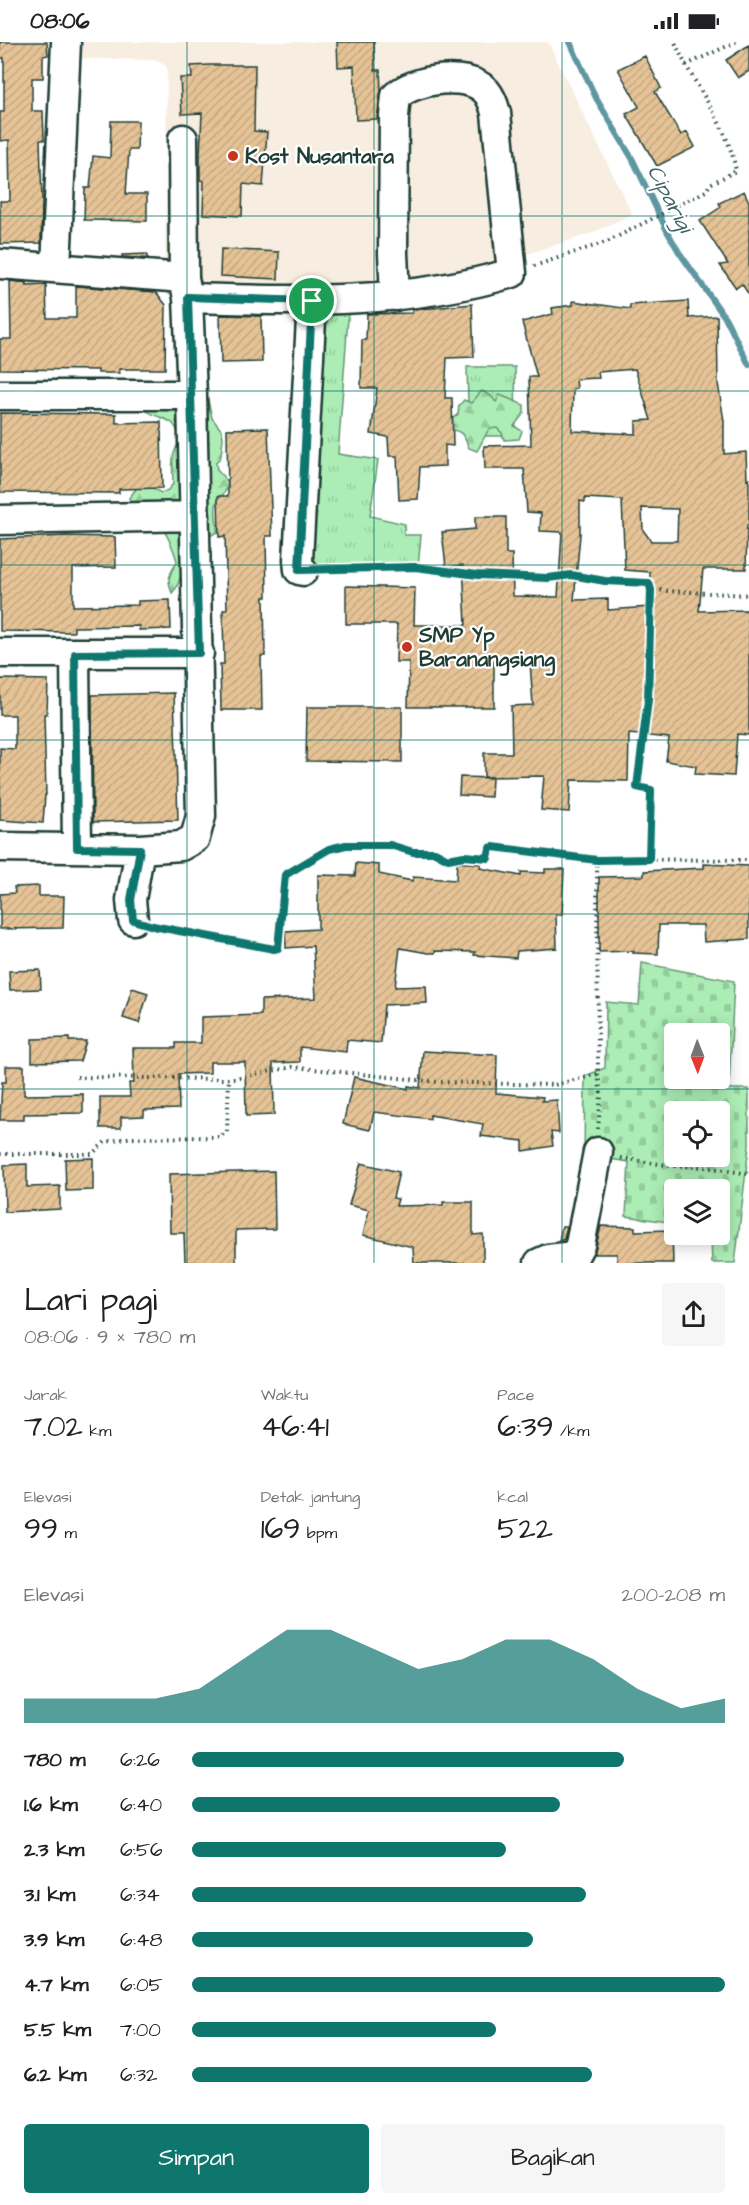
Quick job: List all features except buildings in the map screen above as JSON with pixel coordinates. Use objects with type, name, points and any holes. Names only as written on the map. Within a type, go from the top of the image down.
[{"type":"street","points":[[56,268],[66,42]]},
{"type":"street","points":[[0,264],[56,268],[186,288],[312,301],[395,296],[428,293],[478,283],[512,273],[496,113],[492,99],[485,89],[471,83],[452,79],[432,80],[414,85],[396,96],[393,253],[395,296]]},
{"type":"street","points":[[0,847],[140,849],[181,846],[191,842],[198,831],[201,816],[199,653],[183,139]]},
{"type":"street","points":[[303,571],[299,570],[298,560],[312,301]]},
{"type":"street","points":[[0,396],[192,395]]},
{"type":"street","points":[[0,520],[195,516]]},
{"type":"street","points":[[0,653],[199,653]]},
{"type":"street","points":[[75,654],[77,848]]},
{"type":"street","points":[[133,920],[131,900],[140,849]]},
{"type":"street","points":[[539,1263],[548,1259],[574,1256],[580,1245],[598,1152]]},
{"type":"path","points":[[512,273],[578,253],[638,227],[705,191],[710,184],[736,171],[731,149],[675,42]]},
{"type":"path","points":[[686,65],[736,42]]},
{"type":"path","points":[[303,571],[415,567],[478,575],[548,578],[571,575],[605,581],[648,582],[651,590],[648,700],[637,787],[651,790],[649,859]]},
{"type":"path","points":[[651,590],[749,595]]},
{"type":"path","points":[[133,920],[153,926],[278,948],[285,875],[329,849],[346,845],[390,845],[413,852],[435,852],[448,859],[464,856],[488,858],[490,848],[493,847],[597,860],[749,860]]},
{"type":"path","points":[[597,860],[598,1074],[601,1096],[598,1152],[602,1155],[672,1166],[706,1167],[749,1174]]},
{"type":"path","points":[[77,1077],[229,1079],[293,1067],[438,1082],[554,1084],[598,1074]]},
{"type":"path","points":[[0,1154],[92,1154],[105,1142],[127,1138],[220,1137],[227,1131],[229,1079]]},
{"type":"shaded area","points":[[56,42],[548,42],[632,214],[592,233],[453,278],[352,290],[189,292],[165,266],[167,67],[158,60],[55,58]]},
{"type":"green space","points":[[300,305],[349,305],[338,454],[378,460],[370,516],[405,524],[404,535],[421,535],[418,567],[302,568]]},
{"type":"green space","points":[[467,367],[515,367],[516,436],[469,436]]},
{"type":"green space","points":[[482,391],[496,402],[500,395],[524,405],[524,413],[514,426],[522,431],[519,439],[504,440],[497,428],[489,429],[477,451],[469,448],[459,432],[448,430],[464,400],[471,403]]},
{"type":"green space","points":[[207,396],[212,418],[222,431],[223,438],[221,456],[216,463],[217,470],[228,482],[216,505],[217,532],[210,536],[207,528],[210,521],[208,512],[186,500],[177,502],[172,509],[184,524],[182,572],[177,587],[172,593],[169,584],[170,577],[177,562],[170,541],[160,527],[135,509],[129,498],[139,485],[147,485],[161,493],[173,484],[174,453],[179,443],[176,428],[168,420],[145,410],[145,401],[176,406],[178,414],[176,422],[180,428],[200,399]]},
{"type":"green space","points":[[642,963],[734,981],[730,1067],[730,1023],[664,1023],[664,1089],[749,1089],[749,1146],[735,1263],[712,1263],[711,1245],[730,1245],[730,1179],[664,1179],[664,1221],[626,1216],[629,1162],[584,1155],[585,1076],[605,1068],[606,1002],[639,1005]]},
{"type":"waterway","name":"Ciparigi","points":[[570,42],[596,98],[633,160],[667,231],[726,319],[749,365]]},
{"type":"place","name":"Kost Nusantara","points":[[233,156]]},
{"type":"place","name":"SMP Yp Baranangsiang","points":[[407,647]]},
{"type":"route","points":[[188,297],[312,301],[299,570],[415,567],[478,575],[548,578],[571,575],[605,581],[648,582],[651,590],[648,700],[637,788],[651,790],[649,859],[597,860],[493,847],[490,848],[489,858],[464,856],[448,859],[435,852],[413,852],[390,845],[346,845],[329,849],[285,875],[278,948],[274,949],[153,926],[133,920],[130,913],[131,900],[140,849],[77,848],[75,654],[199,653],[188,297]]}]
